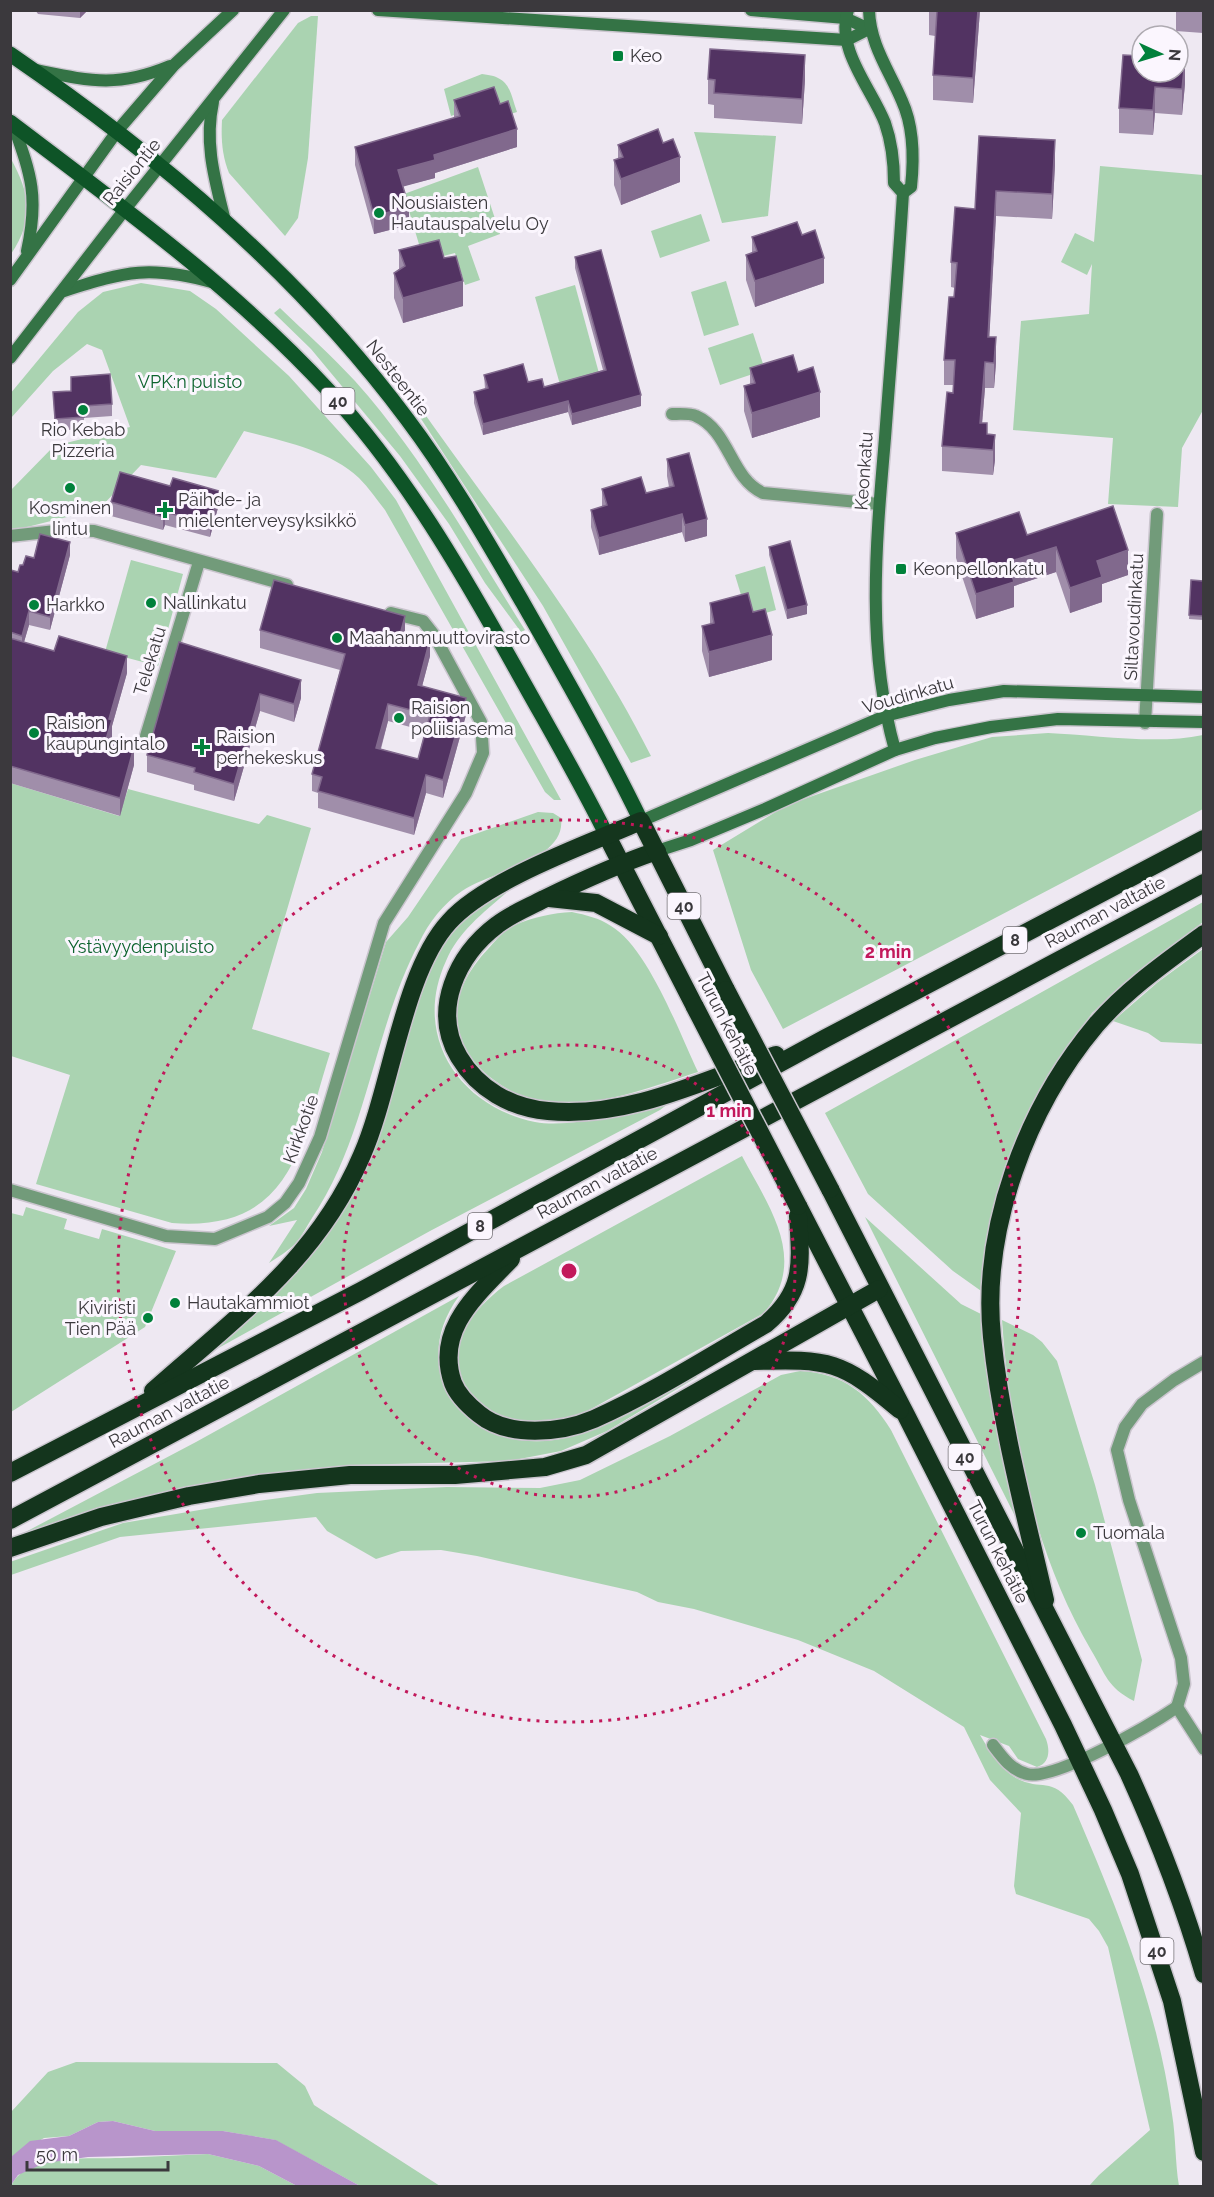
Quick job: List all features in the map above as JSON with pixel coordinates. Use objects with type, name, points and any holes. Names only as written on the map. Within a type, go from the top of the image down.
[{"type":"highway","points":[[132,1410],[267,1292],[298,1258],[329,1217],[363,1153],[418,979],[430,950],[444,927],[463,908],[486,893],[641,821]]},
{"type":"highway","name":"Turun kehätie","points":[[641,821],[1050,1625],[1113,1744],[1165,1854],[1188,1919],[1203,1974]]},
{"type":"highway","name":"Turun kehätie","points":[[607,836],[906,1414],[1079,1760],[1130,1874],[1153,1937],[1175,2013],[1203,2152]]},
{"type":"highway","name":"Rauman valtatie","points":[[10,1473],[361,1291],[826,1038],[1203,839]]},
{"type":"highway","points":[[657,851],[621,863],[548,897],[498,924],[488,933],[461,966],[449,993],[448,1022],[454,1049],[468,1070],[485,1087],[502,1098],[548,1111],[598,1110],[648,1100],[826,1038]]},
{"type":"highway","name":"Rauman valtatie","points":[[10,1520],[1203,883]]},
{"type":"highway","points":[[548,897],[596,903],[659,936]]},
{"type":"highway","points":[[1050,1625],[1011,1449],[992,1335],[991,1287],[1005,1203],[1038,1114],[1064,1068],[1097,1025],[1142,980],[1203,934]]},
{"type":"highway","points":[[522,1246],[459,1317],[451,1335],[449,1369],[460,1396],[484,1418],[508,1428],[565,1427],[593,1419],[673,1377],[766,1324],[779,1313],[794,1292],[801,1266],[798,1206]]},
{"type":"highway","points":[[10,1548],[101,1517],[189,1496],[259,1484],[350,1475],[455,1475],[545,1467],[595,1451],[879,1289]]},
{"type":"highway","points":[[751,1362],[815,1360],[840,1367],[864,1380],[906,1414]]},
{"type":"main road","name":"Raisiontie","points":[[10,280],[118,130],[174,65],[233,10]]},
{"type":"main road","name":"Raisiontie","points":[[10,358],[284,10]]},
{"type":"main road","points":[[378,10],[847,40],[869,29]]},
{"type":"main road","points":[[751,10],[847,14],[869,29]]},
{"type":"main road","points":[[869,10],[869,29]]},
{"type":"main road","name":"Keonkatu","points":[[847,14],[847,40],[885,123],[894,165],[894,183],[903,193],[879,504],[875,616],[879,679],[885,716],[895,750]]},
{"type":"main road","name":"Keonkatu","points":[[869,29],[909,118],[913,166],[911,187],[903,193]]},
{"type":"main road","name":"Nesteentie","points":[[10,54],[118,130],[162,165],[225,221],[348,345],[408,420],[492,549],[559,665],[641,821]]},
{"type":"main road","points":[[34,70],[105,82],[148,75],[174,65]]},
{"type":"main road","points":[[214,98],[208,126],[209,150],[225,221]]},
{"type":"main road","points":[[12,123],[30,173],[34,195],[35,217],[26,258]]},
{"type":"main road","name":"40","points":[[12,123],[126,208],[219,284],[296,355],[331,392],[391,469],[437,534],[477,601],[607,836]]},
{"type":"main road","points":[[64,291],[117,274],[146,270],[186,275],[219,284]]},
{"type":"main road","name":"Voudinkatu","points":[[641,821],[885,716],[950,700],[1004,692],[1056,691],[1203,697]]},
{"type":"main road","points":[[657,851],[765,810],[895,750],[935,738],[1022,723],[1058,720],[1203,722]]},
{"type":"street","points":[[672,414],[696,415],[722,438],[744,479],[753,489],[763,493],[879,504]]},
{"type":"street","name":"Siltavoudinkatu","points":[[1145,723],[1157,513]]},
{"type":"street","points":[[10,536],[65,530],[94,531],[300,589]]},
{"type":"street","name":"Telekatu","points":[[146,736],[200,562]]},
{"type":"street","name":"Kirkkotie","points":[[10,1190],[166,1236],[193,1239],[215,1239],[268,1217],[285,1203],[311,1161],[384,923],[466,793],[483,753],[482,722],[434,635],[423,621],[378,609]]},
{"type":"street","points":[[993,1745],[1006,1761],[1029,1775],[1046,1773],[1079,1760],[1151,1725],[1177,1707],[1184,1684],[1181,1658],[1129,1500],[1117,1450],[1125,1427],[1142,1404],[1203,1362]]},
{"type":"street","points":[[1177,1707],[1203,1749]]},
{"type":"green space","points":[[311,16],[318,16],[308,158],[298,218],[285,236],[229,173],[222,147],[222,120],[298,23]]},
{"type":"green space","points":[[482,74],[503,81],[510,91],[517,112],[501,117],[496,100],[451,116],[444,89]]},
{"type":"green space","points":[[694,132],[776,136],[768,216],[722,223]]},
{"type":"green space","points":[[10,157],[22,183],[27,206],[24,229],[11,254]]},
{"type":"green space","points":[[1100,166],[1203,175],[1203,410],[1182,448],[1178,507],[1108,504],[1113,438],[1013,430],[1021,321],[1089,314],[1092,264],[1087,275],[1061,262],[1075,233],[1094,242]]},
{"type":"green space","points":[[478,167],[500,234],[468,246],[480,280],[465,285],[455,253],[424,261],[404,194]]},
{"type":"green space","points":[[701,214],[710,241],[660,258],[651,231]]},
{"type":"green space","points":[[726,281],[739,325],[704,336],[691,292]]},
{"type":"green space","name":"VPK:n puisto","points":[[141,283],[190,291],[216,309],[289,376],[371,467],[396,500],[561,800],[554,800],[545,792],[385,510],[359,478],[334,460],[305,448],[244,431],[216,478],[141,465],[99,509],[11,531],[11,490],[54,446],[130,427],[102,350],[87,344],[53,371],[11,418],[10,394],[78,312],[103,292]]},
{"type":"green space","points":[[575,285],[600,377],[561,388],[535,297]]},
{"type":"green space","points":[[280,308],[355,381],[402,440],[445,502],[525,630],[521,632],[485,583],[449,524],[400,456],[311,349],[274,313]]},
{"type":"green space","points":[[753,333],[765,370],[720,385],[708,348]]},
{"type":"green space","points":[[399,385],[412,396],[569,617],[626,709],[651,756],[631,763],[543,606]]},
{"type":"green space","points":[[131,560],[183,574],[158,666],[105,652]]},
{"type":"green space","points":[[765,566],[776,610],[748,618],[735,575]]},
{"type":"green space","points":[[1048,733],[1146,739],[1203,735],[1203,809],[783,1029],[751,970],[713,850],[787,805],[915,760],[992,737]]},
{"type":"green space","name":"Ystävyydenpuisto","points":[[10,783],[119,816],[128,789],[259,824],[267,815],[311,828],[252,1029],[330,1053],[310,1119],[286,1176],[268,1197],[244,1213],[212,1222],[172,1223],[36,1184],[70,1075],[11,1056]]},
{"type":"green space","points":[[538,812],[553,813],[561,818],[560,833],[552,845],[524,864],[462,891],[437,914],[427,928],[403,976],[346,1152],[331,1186],[298,1241],[269,1263],[297,1220],[269,1226],[294,1208],[306,1189],[322,1152],[386,942],[408,917],[461,839]]},
{"type":"green space","points":[[504,888],[506,893],[457,941],[446,961],[437,989],[435,1015],[439,1040],[449,1063],[464,1084],[484,1100],[508,1114],[535,1122],[584,1121],[669,1103],[660,1110],[430,1231],[213,1351],[272,1299],[317,1247],[344,1206],[415,1003],[447,929]]},
{"type":"green space","points":[[1203,902],[1203,922],[1140,971],[1092,1013],[1035,1100],[1012,1155],[984,1293],[953,1271],[868,1194],[825,1113]]},
{"type":"green space","points":[[572,912],[597,919],[611,926],[638,952],[672,1014],[698,1072],[624,1095],[567,1104],[541,1102],[520,1095],[494,1080],[477,1066],[459,1034],[456,1017],[458,1000],[464,982],[474,965],[511,927],[550,914]]},
{"type":"green space","points":[[1203,949],[1203,1044],[1161,1042],[1148,1033],[1113,1021],[1158,982]]},
{"type":"green space","points":[[742,1156],[773,1214],[784,1253],[783,1273],[777,1293],[764,1313],[573,1419],[557,1422],[523,1422],[491,1412],[478,1403],[468,1391],[461,1375],[458,1352],[459,1341],[464,1330],[487,1300],[504,1286]]},
{"type":"green space","points":[[26,1207],[67,1219],[64,1229],[99,1239],[102,1229],[176,1251],[145,1327],[11,1412],[11,1213],[23,1216]]},
{"type":"green space","points":[[865,1217],[961,1304],[981,1314],[988,1382],[1018,1522]]},
{"type":"green space","points":[[459,1296],[444,1324],[438,1352],[442,1378],[453,1401],[471,1419],[495,1433],[523,1440],[554,1440],[573,1436],[609,1423],[695,1375],[697,1377],[607,1431],[561,1451],[509,1461],[353,1465],[201,1484],[16,1537],[196,1442]]},
{"type":"green space","points":[[1002,1320],[1033,1335],[1042,1342],[1057,1361],[1095,1485],[1142,1660],[1134,1701],[1118,1691],[1104,1673],[1071,1612],[1039,1532],[1018,1448]]},
{"type":"green space","points":[[800,1371],[830,1376],[842,1381],[864,1396],[883,1417],[1046,1739],[1048,1756],[1037,1767],[1018,1759],[1009,1746],[980,1735],[995,1759],[1010,1774],[1025,1782],[1052,1787],[1073,1805],[1133,1956],[1156,2034],[1173,2123],[1179,2186],[1089,2186],[1150,2130],[1108,1947],[1089,1919],[1016,1894],[1014,1886],[1021,1813],[990,1780],[964,1727],[874,1671],[798,1640],[694,1609],[658,1602],[637,1592],[477,1556],[441,1550],[401,1551],[376,1559],[327,1531],[316,1517],[120,1537],[11,1575],[10,1562],[123,1523],[229,1505],[317,1493],[447,1487],[540,1488],[580,1480],[670,1436],[781,1375]]},
{"type":"green space","points":[[76,2062],[277,2063],[305,2086],[314,2105],[440,2186],[360,2186],[275,2140],[223,2131],[155,2131],[113,2121],[98,2122],[69,2136],[44,2138],[11,2157],[11,2112],[48,2072]]},
{"type":"green space","points":[[208,2154],[259,2166],[297,2186],[11,2186],[19,2175],[30,2168],[60,2160]]},
{"type":"shaded area","points":[[113,2121],[155,2131],[223,2131],[276,2140],[360,2186],[297,2186],[259,2166],[208,2154],[88,2157],[45,2163],[18,2175],[11,2185],[11,2157],[30,2141],[69,2136],[98,2122]]},
{"type":"building","points":[[936,10],[978,10],[973,78],[933,75]]},
{"type":"building","points":[[710,49],[805,55],[802,99],[714,93],[715,80],[708,79]]},
{"type":"building","points":[[1123,55],[1130,55],[1130,84],[1182,84],[1182,89],[1155,87],[1153,110],[1119,108]]},
{"type":"building","points":[[494,87],[500,104],[508,101],[517,129],[434,155],[435,160],[398,170],[409,207],[374,216],[355,147],[460,116],[454,100]]},
{"type":"building","points":[[658,129],[663,143],[673,139],[680,157],[621,179],[614,160],[623,157],[618,145]]},
{"type":"building","points":[[979,136],[1055,140],[1052,194],[996,191],[988,337],[996,337],[994,363],[985,362],[980,423],[987,423],[987,434],[995,435],[993,450],[942,446],[947,392],[953,393],[955,360],[944,360],[949,297],[954,297],[957,263],[951,262],[955,207],[975,209]]},
{"type":"building","points":[[797,222],[802,235],[815,230],[824,258],[755,281],[746,255],[757,251],[752,237]]},
{"type":"building","points":[[439,240],[444,258],[456,256],[463,281],[403,298],[394,273],[405,266],[399,250]]},
{"type":"building","points":[[601,250],[641,395],[572,414],[568,401],[483,424],[474,392],[488,388],[484,375],[523,364],[528,382],[542,379],[544,387],[606,370],[575,257]]},
{"type":"building","points":[[793,355],[798,372],[813,367],[820,392],[752,413],[744,386],[755,383],[750,368]]},
{"type":"building","points":[[110,374],[112,404],[84,406],[84,417],[55,419],[53,392],[71,391],[71,377]]},
{"type":"building","points":[[689,453],[707,519],[685,525],[682,514],[599,538],[591,510],[607,505],[602,489],[641,477],[646,493],[674,486],[667,459]]},
{"type":"building","points":[[120,472],[170,486],[173,478],[219,491],[210,524],[165,512],[163,517],[111,502]]},
{"type":"building","points":[[1113,506],[1128,550],[1097,561],[1102,577],[1070,588],[1056,547],[1008,562],[1014,582],[976,594],[956,533],[1019,512],[1027,535]]},
{"type":"building","name":"Harkko","points":[[40,534],[70,542],[50,617],[29,611],[22,636],[10,632],[10,571],[18,572],[26,556],[34,558]]},
{"type":"building","points":[[790,541],[807,605],[787,610],[769,547]]},
{"type":"building","name":"Raision poliisiasema","points":[[274,580],[405,616],[401,631],[430,639],[418,685],[466,698],[443,780],[426,775],[414,818],[318,791],[322,777],[312,774],[345,654],[260,630]],"holes":[[[388,704],[430,715],[418,759],[376,748]]]},
{"type":"building","points":[[1191,580],[1203,581],[1203,616],[1189,615]]},
{"type":"building","points":[[748,593],[753,612],[765,609],[772,635],[709,652],[702,626],[714,623],[710,603]]},
{"type":"building","name":"Raision kaupungintalo","points":[[59,636],[127,656],[109,719],[112,720],[106,739],[134,747],[120,798],[10,766],[10,638],[54,651]]},
{"type":"building","name":"Raision perhekeskus","points":[[179,642],[301,680],[294,704],[260,694],[234,784],[194,772],[195,768],[147,755]]},
{"type":"place","name":"Keo","points":[[618,56]]},
{"type":"place","name":"Nousiaisten Hautauspalvelu Oy","points":[[379,213]]},
{"type":"place","name":"Rio Kebab Pizzeria","points":[[83,410]]},
{"type":"place","name":"Kosminen lintu","points":[[70,488]]},
{"type":"place","name":"Päihde- ja mielenterveysyksikkö","points":[[165,510]]},
{"type":"place","name":"Keonpellonkatu","points":[[901,569]]},
{"type":"place","name":"Nallinkatu","points":[[151,603]]},
{"type":"place","name":"Harkko","points":[[34,605]]},
{"type":"place","name":"Maahanmuuttovirasto","points":[[337,638]]},
{"type":"place","name":"Raision poliisiasema","points":[[399,718]]},
{"type":"place","name":"Raision kaupungintalo","points":[[34,733]]},
{"type":"place","name":"Raision perhekeskus","points":[[202,747]]},
{"type":"place","name":"Hautakammiot","points":[[175,1303]]},
{"type":"place","name":"Kiviristi Tien Pää","points":[[148,1318]]},
{"type":"place","name":"Tuomala","points":[[1081,1533]]}]
